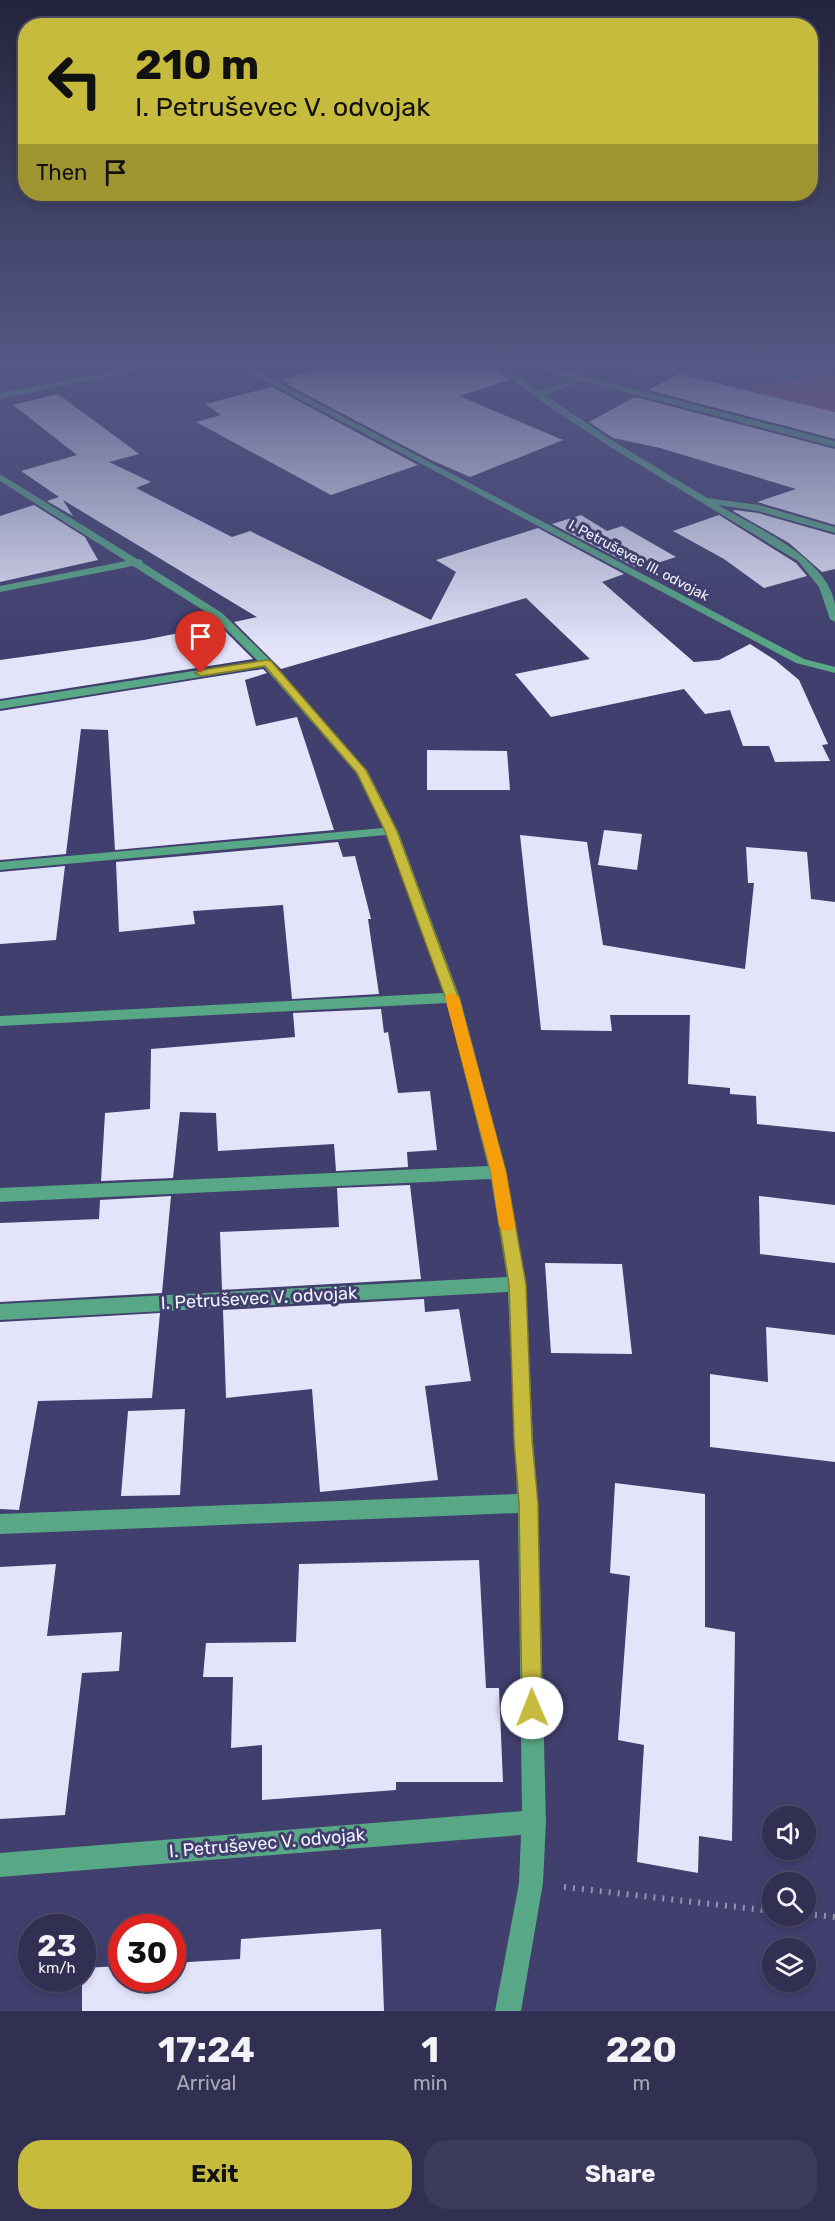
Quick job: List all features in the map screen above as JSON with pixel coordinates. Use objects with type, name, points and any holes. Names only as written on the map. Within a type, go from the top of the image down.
[{"type":"street","name":"I. Petruševec III. odvojak","points":[[419,460],[800,661],[835,670]]},
{"type":"street","points":[[640,460],[802,560],[824,587],[835,619]]},
{"type":"street","points":[[0,477],[138,562],[218,615],[267,663],[362,772],[391,831],[453,999],[498,1172],[517,1284],[523,1440],[528,1503],[534,1821],[531,1883],[508,2011]]},
{"type":"street","points":[[705,501],[737,503],[835,530]]},
{"type":"street","points":[[0,589],[138,562]]},
{"type":"street","points":[[0,705],[267,663]]},
{"type":"street","points":[[0,866],[391,831]]},
{"type":"street","points":[[0,1021],[453,999]]},
{"type":"street","points":[[0,1195],[498,1172]]},
{"type":"street","name":"I. Petruševec V. odvojak","points":[[0,1312],[517,1284]]},
{"type":"street","points":[[0,1524],[528,1503]]},
{"type":"street","name":"I. Petruševec V. odvojak","points":[[0,1865],[534,1821]]},
{"type":"path","points":[[531,1883],[762,1910]]},
{"type":"path","points":[[816,1915],[835,1917]]},
{"type":"building","points":[[60,460],[117,460],[109,462],[151,482],[136,488],[232,537],[250,531],[431,620],[456,572],[436,560],[538,528],[624,574],[602,582],[694,662],[719,660],[750,644],[775,660],[799,680],[828,744],[822,745],[830,761],[775,762],[769,746],[743,746],[730,710],[705,714],[684,689],[551,717],[515,674],[590,659],[526,598],[281,669],[234,622],[257,617],[63,500],[73,516],[47,501],[59,497],[21,471]]},
{"type":"building","points":[[266,460],[408,460],[418,465],[331,495]]},
{"type":"building","points":[[431,460],[513,460],[470,477]]},
{"type":"building","points":[[699,460],[835,460],[835,525],[757,502],[796,489]]},
{"type":"building","points":[[34,505],[85,537],[98,560],[0,582],[0,516]]},
{"type":"building","points":[[733,511],[758,513],[835,535],[835,569],[822,572],[789,543]]},
{"type":"building","points":[[581,515],[607,531],[622,526],[676,557],[639,569],[552,524]]},
{"type":"building","points":[[719,515],[796,563],[807,576],[764,588],[724,559],[673,531]]},
{"type":"building","points":[[219,625],[253,659],[0,699],[0,660],[144,640]]},
{"type":"building","points":[[263,669],[267,673],[245,680],[256,726],[297,717],[334,830],[115,850],[108,730],[81,729],[66,854],[0,860],[0,711]]},
{"type":"building","points":[[427,750],[507,751],[510,790],[427,790]]},
{"type":"building","points":[[604,830],[642,834],[637,870],[598,865]]},
{"type":"building","points":[[520,835],[587,842],[603,945],[745,969],[754,883],[748,883],[746,847],[807,852],[811,899],[835,902],[835,1132],[757,1124],[756,1096],[730,1094],[730,1088],[688,1084],[690,1015],[610,1015],[612,1031],[541,1030]]},
{"type":"building","points":[[338,842],[343,857],[355,856],[371,919],[368,919],[379,994],[292,999],[283,905],[193,911],[195,924],[119,932],[116,862]]},
{"type":"building","points":[[65,866],[56,940],[0,944],[0,872]]},
{"type":"building","points":[[381,1009],[384,1033],[388,1032],[398,1093],[430,1091],[437,1150],[407,1152],[408,1167],[336,1171],[334,1144],[218,1151],[216,1113],[180,1112],[173,1178],[101,1181],[105,1113],[150,1109],[151,1049],[295,1037],[293,1013]]},
{"type":"building","points":[[410,1185],[421,1279],[222,1290],[220,1232],[339,1227],[337,1188]]},
{"type":"building","points":[[171,1196],[162,1293],[0,1302],[0,1223],[99,1219],[100,1200]]},
{"type":"building","points":[[759,1196],[835,1205],[835,1263],[760,1254]]},
{"type":"building","points":[[545,1263],[622,1264],[632,1354],[551,1353]]},
{"type":"building","points":[[424,1299],[425,1312],[459,1309],[471,1381],[425,1386],[438,1480],[320,1492],[312,1389],[226,1398],[223,1310]]},
{"type":"building","points":[[160,1313],[152,1398],[38,1401],[19,1510],[0,1509],[0,1322]]},
{"type":"building","points":[[766,1327],[835,1335],[835,1462],[710,1447],[710,1374],[768,1382]]},
{"type":"building","points":[[185,1409],[180,1495],[121,1496],[128,1411]]},
{"type":"building","points":[[615,1483],[705,1494],[705,1627],[735,1632],[732,1841],[699,1836],[698,1873],[637,1862],[644,1745],[618,1740],[630,1576],[610,1573]]},
{"type":"building","points":[[479,1560],[486,1688],[499,1688],[503,1782],[396,1782],[396,1790],[262,1800],[262,1745],[231,1748],[233,1677],[203,1677],[206,1643],[296,1642],[299,1564]]},
{"type":"building","points":[[56,1564],[47,1636],[122,1632],[119,1671],[82,1673],[65,1815],[0,1819],[0,1567]]},
{"type":"building","points":[[381,1929],[384,2011],[82,2011],[82,1992],[96,1992],[96,1967],[108,1967],[108,1992],[186,1992],[186,1962],[240,1959],[241,1939]]},
{"type":"slow traffic","points":[[452,997],[498,1172],[507,1225]]},
{"type":"route","points":[[201,673],[267,663],[362,772],[391,831],[453,999],[498,1172],[517,1284],[523,1440],[528,1503],[532,1708]]}]
